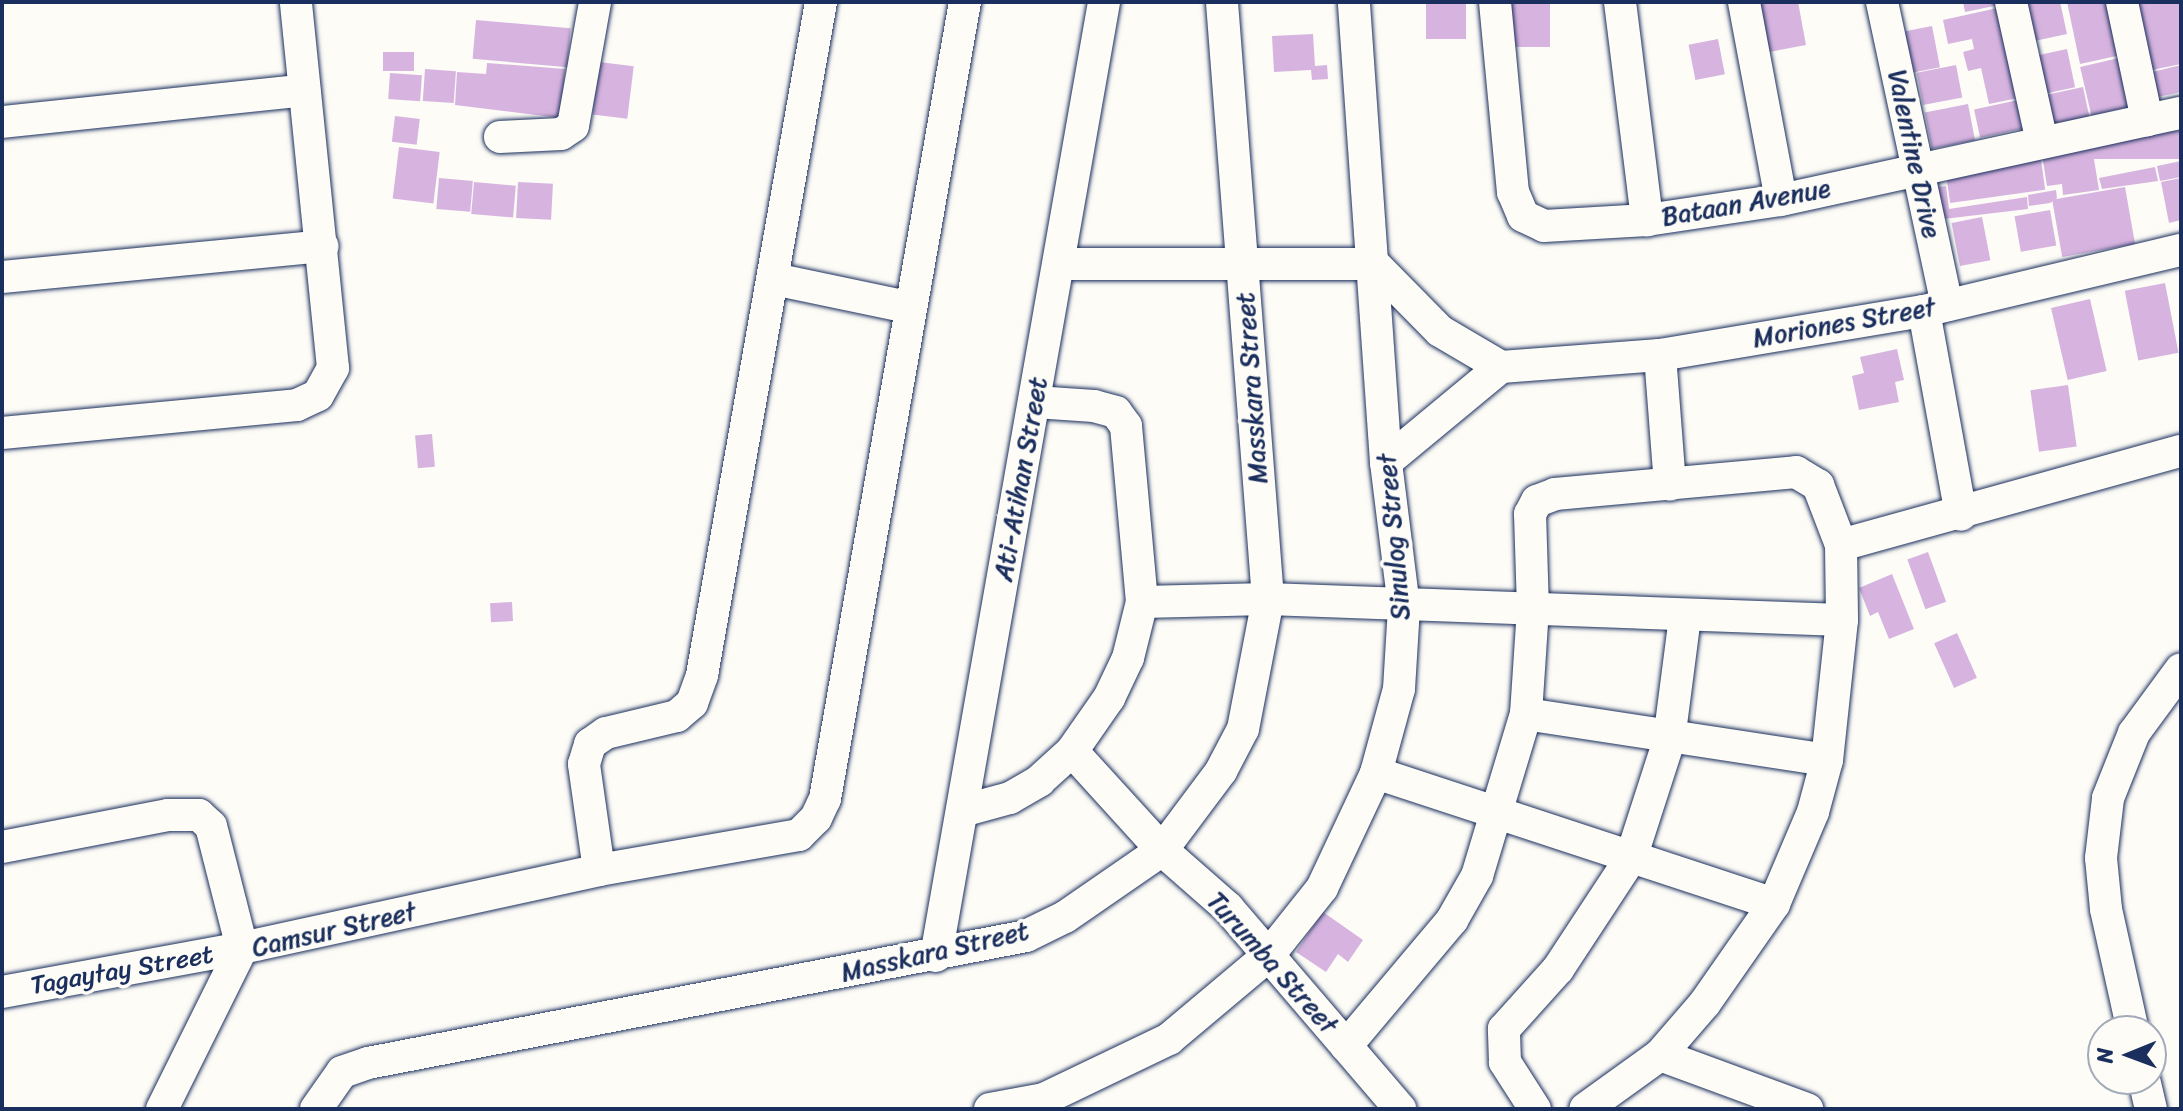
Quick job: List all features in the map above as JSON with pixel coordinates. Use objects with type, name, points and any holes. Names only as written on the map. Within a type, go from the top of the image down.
[{"type":"street","points":[[2,433],[297,405],[318,395],[333,368],[296,2]]},
{"type":"street","points":[[500,137],[561,134],[573,126],[595,2]]},
{"type":"street","points":[[599,870],[584,764],[590,744],[606,733],[677,716],[692,703],[702,675],[821,2]]},
{"type":"street","name":"Camsur Street","points":[[162,1109],[242,948],[599,870],[799,835],[816,818],[825,799],[908,307],[965,2]]},
{"type":"street","name":"Ati-Atihan Street","points":[[936,956],[1104,2]]},
{"type":"street","name":"Masskara Street","points":[[316,1109],[342,1072],[368,1063],[936,956],[1039,930],[1162,850],[1221,771],[1243,729],[1268,599],[1222,2]]},
{"type":"street","name":"Sinulog Street","points":[[990,1109],[1044,1099],[1157,1046],[1268,956],[1322,888],[1376,773],[1399,689],[1404,607],[1386,462],[1354,2]]},
{"type":"street","name":"Bataan Avenue","points":[[1495,2],[1513,192],[1523,216],[1544,226],[1647,220],[1781,200],[1916,168],[2181,113]]},
{"type":"street","points":[[1620,2],[1647,220]]},
{"type":"street","points":[[1744,2],[1781,200]]},
{"type":"street","name":"Valentine Drive","points":[[1882,2],[1916,168],[1961,515]]},
{"type":"street","points":[[2011,2],[2042,142]]},
{"type":"street","points":[[2122,2],[2147,120]]},
{"type":"street","points":[[2,122],[304,90]]},
{"type":"street","points":[[2,277],[323,246]]},
{"type":"street","name":"Moriones Street","points":[[1501,367],[1660,355],[1935,308],[2181,250]]},
{"type":"street","points":[[1059,264],[1243,268],[1374,264],[1440,331],[1501,367],[1386,462]]},
{"type":"street","points":[[774,279],[908,307]]},
{"type":"street","points":[[1660,355],[1670,485]]},
{"type":"street","points":[[962,811],[1010,798],[1039,781],[1072,751],[1122,672],[1142,602],[1126,426],[1116,412],[1094,406],[1035,402]]},
{"type":"street","points":[[1841,545],[1961,515],[2181,451]]},
{"type":"street","points":[[1346,1046],[1452,920],[1477,876],[1526,714],[1533,609],[1530,514],[1537,501],[1555,494],[1796,472],[1818,485],[1841,545],[1842,620],[1827,760],[1813,812],[1774,904],[1738,960],[1660,1055],[1585,1109]]},
{"type":"street","points":[[1142,602],[1268,599],[1404,607],[1842,620]]},
{"type":"street","points":[[1535,1109],[1505,1062],[1504,1029],[1583,936],[1631,858],[1669,740],[1685,617]]},
{"type":"street","points":[[2129,1015],[2106,909],[2101,858],[2108,798],[2134,733],[2181,669]]},
{"type":"street","points":[[1526,714],[1669,740],[1827,760]]},
{"type":"street","name":"Turumba Street","points":[[1072,751],[1162,850],[1228,908],[1400,1109]]},
{"type":"street","points":[[1376,773],[1774,904]]},
{"type":"street","points":[[2,847],[168,815],[199,815],[211,826],[242,948]]},
{"type":"street","name":"Tagaytay Street","points":[[2,992],[242,948]]},
{"type":"street","points":[[1660,1055],[1807,1109]]},
{"type":"building","points":[[1426,2],[1466,2],[1466,39],[1426,39]]},
{"type":"building","points":[[1509,2],[1550,2],[1550,47],[1509,47]]},
{"type":"building","points":[[1756,2],[1798,2],[1806,45],[1758,54]]},
{"type":"building","points":[[1963,2],[1998,2],[1999,5],[1965,12]]},
{"type":"building","points":[[2021,2],[2060,2],[2067,34],[2030,42]]},
{"type":"building","points":[[2067,2],[2110,2],[2121,55],[2080,64]]},
{"type":"building","points":[[2132,2],[2181,2],[2181,64],[2147,71]]},
{"type":"building","points":[[2002,7],[2023,97],[1989,104],[1981,68],[1968,71],[1963,52],[1974,49],[1972,39],[1948,44],[1943,20]]},
{"type":"building","points":[[476,20],[571,28],[567,67],[473,59]]},
{"type":"building","points":[[1932,26],[1940,67],[1906,74],[1898,33]]},
{"type":"building","points":[[1313,34],[1315,66],[1327,65],[1328,79],[1312,80],[1311,70],[1274,72],[1272,36]]},
{"type":"building","points":[[1718,39],[1725,74],[1695,80],[1689,45]]},
{"type":"building","points":[[2067,49],[2075,87],[2040,95],[2032,56]]},
{"type":"building","points":[[383,52],[414,52],[414,71],[383,71]]},
{"type":"building","points":[[2123,57],[2134,106],[2091,116],[2080,67]]},
{"type":"building","points":[[599,62],[634,66],[627,119],[593,115]]},
{"type":"building","points":[[487,63],[565,69],[561,118],[455,105],[457,72],[486,74]]},
{"type":"building","points":[[1956,65],[1962,97],[1923,105],[1917,73]]},
{"type":"building","points":[[2181,65],[2181,92],[2153,98],[2148,73]]},
{"type":"building","points":[[425,69],[456,71],[454,103],[423,101]]},
{"type":"building","points":[[390,73],[422,75],[420,101],[388,99]]},
{"type":"building","points":[[2083,87],[2089,116],[2046,125],[2040,96]]},
{"type":"building","points":[[2023,99],[2029,127],[1980,138],[1974,109]]},
{"type":"building","points":[[1968,104],[1975,140],[1932,149],[1925,112]]},
{"type":"building","points":[[395,116],[420,119],[417,145],[392,142]]},
{"type":"building","points":[[2091,131],[2181,131],[2181,159],[2091,159]]},
{"type":"building","points":[[399,147],[440,152],[433,204],[393,199]]},
{"type":"building","points":[[2092,147],[2099,190],[2063,195],[2062,184],[2047,186],[2042,155]]},
{"type":"building","points":[[2041,160],[2045,190],[1950,203],[1946,173]]},
{"type":"building","points":[[2181,161],[2181,177],[2160,181],[2157,166]]},
{"type":"building","points":[[2155,167],[2158,181],[2102,189],[2099,178]]},
{"type":"building","points":[[439,178],[473,181],[470,212],[436,209]]},
{"type":"building","points":[[2181,178],[2181,220],[2169,223],[2161,182]]},
{"type":"building","points":[[474,182],[516,186],[513,218],[471,214]]},
{"type":"building","points":[[518,182],[553,184],[551,220],[516,218]]},
{"type":"building","points":[[1946,186],[1949,209],[2027,197],[2028,209],[1935,220],[1930,188]]},
{"type":"building","points":[[2125,187],[2135,244],[2062,257],[2052,200]]},
{"type":"building","points":[[2056,190],[2057,198],[2050,203],[2029,206],[2028,195]]},
{"type":"building","points":[[2050,210],[2056,245],[2021,252],[2015,216]]},
{"type":"building","points":[[1982,217],[1990,260],[1960,266],[1952,223]]},
{"type":"building","points":[[2165,283],[2179,353],[2138,361],[2125,291]]},
{"type":"building","points":[[2090,299],[2107,371],[2068,380],[2051,308]]},
{"type":"building","points":[[1897,349],[1904,380],[1895,382],[1899,402],[1859,410],[1852,376],[1864,373],[1860,357]]},
{"type":"building","points":[[2068,385],[2077,446],[2039,452],[2030,390]]},
{"type":"building","points":[[432,434],[435,467],[418,468],[415,435]]},
{"type":"building","points":[[1928,552],[1946,602],[1925,609],[1907,560]]},
{"type":"building","points":[[1892,574],[1914,629],[1889,639],[1878,612],[1870,616],[1859,588]]},
{"type":"building","points":[[512,602],[513,621],[491,622],[490,603]]},
{"type":"building","points":[[1957,633],[1977,678],[1954,688],[1934,643]]},
{"type":"building","points":[[1323,912],[1363,940],[1348,962],[1338,954],[1326,972],[1296,952]]}]
